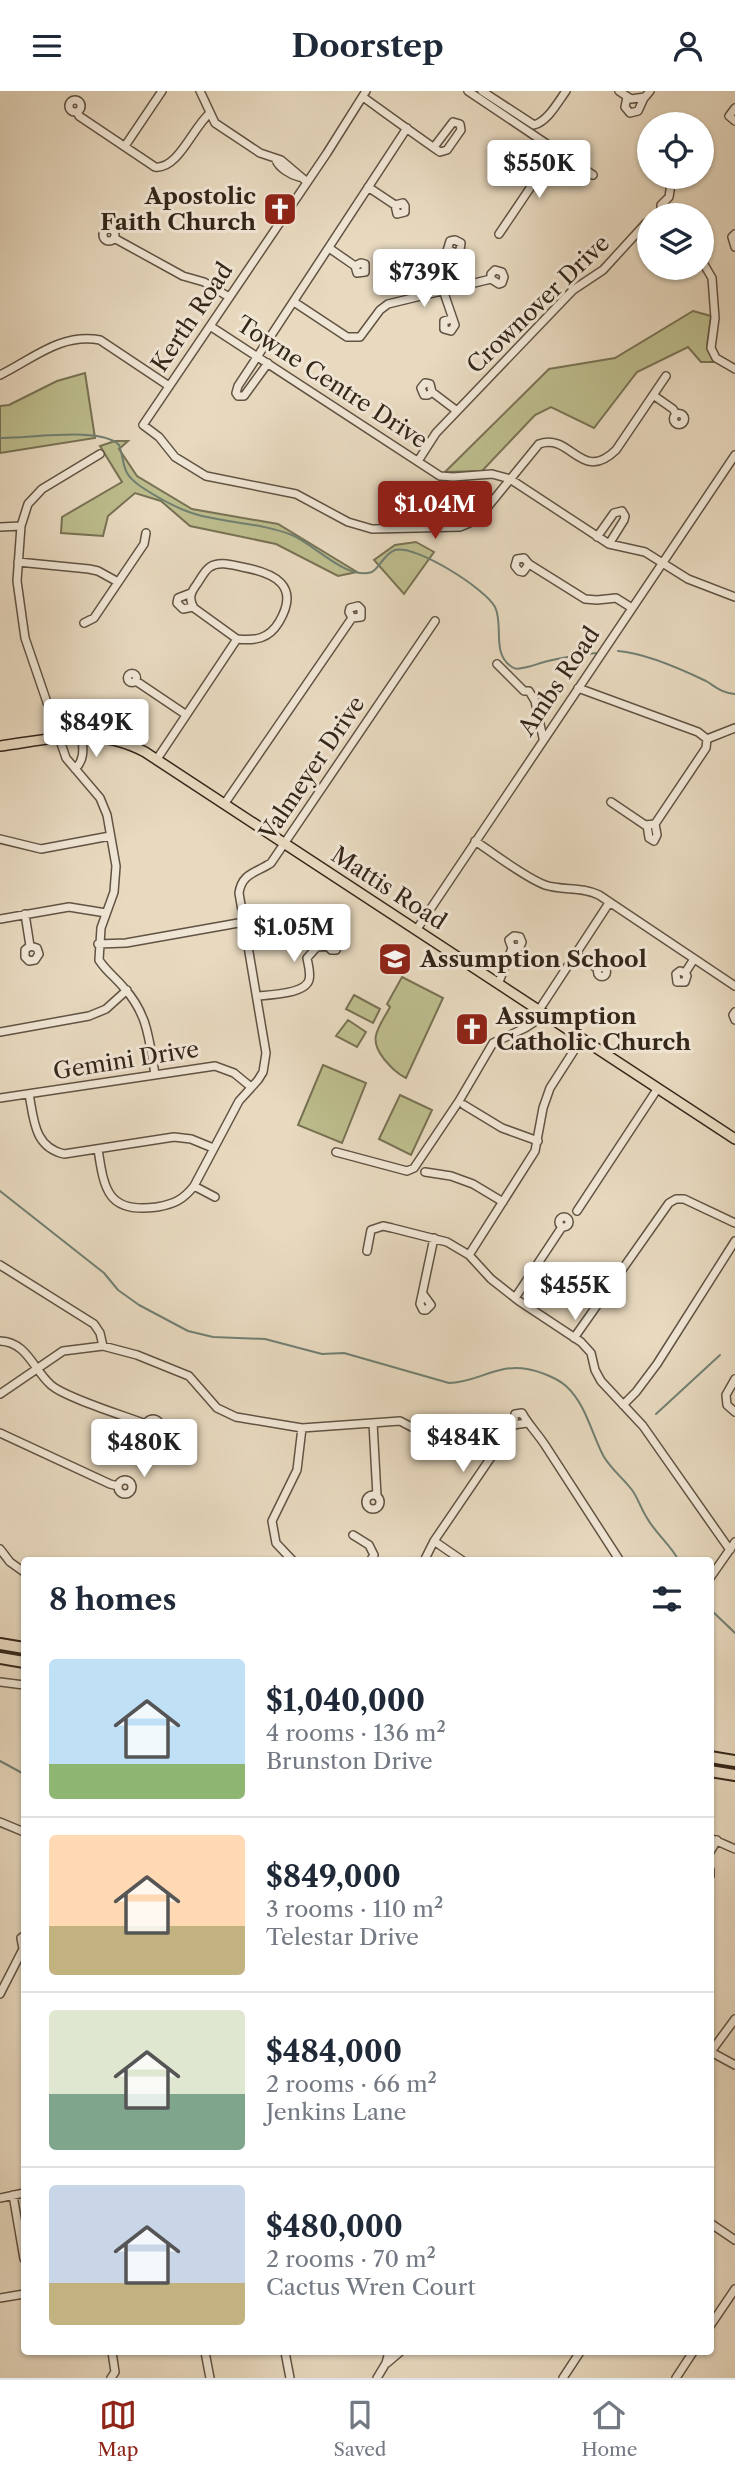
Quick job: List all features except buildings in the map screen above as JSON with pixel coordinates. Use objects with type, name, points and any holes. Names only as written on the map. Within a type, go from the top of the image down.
[{"type":"highway","points":[[0,1644],[21,1648]]},
{"type":"highway","points":[[0,1658],[21,1662]]},
{"type":"highway","points":[[714,1758],[735,1761]]},
{"type":"highway","points":[[714,1772],[735,1775]]},
{"type":"main road","name":"Mattis Road","points":[[0,747],[82,735],[128,743],[225,803],[735,1139]]},
{"type":"street","points":[[125,146],[162,91]]},
{"type":"street","points":[[200,91],[219,126],[260,153],[275,159],[277,164],[307,182]]},
{"type":"street","points":[[468,91],[593,175]]},
{"type":"street","points":[[482,91],[534,125],[546,118],[566,91]]},
{"type":"street","points":[[619,91],[631,99],[644,98]]},
{"type":"street","points":[[627,97],[625,107],[630,113],[638,111],[650,91]]},
{"type":"street","points":[[365,94],[434,147]]},
{"type":"street","name":"Kerth Road","points":[[365,94],[143,425],[159,437],[175,457],[206,475],[296,494],[348,522],[372,529],[460,527],[477,520],[510,479]]},
{"type":"street","points":[[735,107],[729,116],[735,121]]},
{"type":"street","points":[[77,112],[79,116],[155,167],[164,168],[173,162],[202,119],[210,113]]},
{"type":"street","points":[[268,363],[244,396],[239,396],[236,393],[238,386],[407,128]]},
{"type":"street","points":[[499,234],[555,151]]},
{"type":"street","points":[[368,187],[395,205]]},
{"type":"street","name":"Crownover Drive","points":[[418,461],[436,433],[573,290],[604,270],[637,233]]},
{"type":"street","points":[[735,235],[732,237],[735,247]]},
{"type":"street","points":[[114,238],[229,297]]},
{"type":"street","points":[[328,248],[355,266]]},
{"type":"street","points":[[449,250],[440,274],[452,319]]},
{"type":"street","points":[[294,302],[347,337],[356,338],[360,337],[380,310],[388,304],[491,279]]},
{"type":"street","points":[[712,280],[715,318],[711,348],[716,358],[735,369]]},
{"type":"street","name":"Towne Centre Drive","points":[[210,326],[440,476],[492,474],[510,479],[609,544],[645,552],[688,579],[735,597]]},
{"type":"street","points":[[0,375],[55,344],[76,338],[88,338],[100,340],[169,386]]},
{"type":"street","points":[[510,479],[539,444],[544,442],[550,441],[563,446],[586,461],[595,463],[607,459],[617,450],[666,376]]},
{"type":"street","points":[[432,392],[457,411]]},
{"type":"street","points":[[653,395],[676,414]]},
{"type":"street","points":[[100,454],[38,491],[24,509],[17,587],[24,633],[66,758],[100,798],[107,815],[116,866],[114,892],[98,944],[99,960],[113,979],[127,991],[145,1018],[155,1074]]},
{"type":"street","name":"Ambs Road","points":[[417,929],[735,455]]},
{"type":"street","points":[[597,537],[614,513],[622,511],[624,520],[609,544]]},
{"type":"street","points":[[0,527],[21,526]]},
{"type":"street","points":[[84,623],[94,618],[144,544],[146,533]]},
{"type":"street","points":[[18,562],[89,569],[118,582]]},
{"type":"street","points":[[218,564],[270,574],[280,580],[288,603],[275,628],[268,635],[256,640],[237,639],[193,607],[190,602],[191,593],[208,567],[218,564]]},
{"type":"street","points":[[529,564],[585,599],[615,599],[632,608]]},
{"type":"street","points":[[191,593],[178,598],[177,604],[183,608],[193,607]]},
{"type":"street","points":[[225,803],[352,618]]},
{"type":"street","name":"Valmeyer Drive","points":[[98,1149],[103,1185],[113,1199],[131,1209],[172,1205],[185,1198],[194,1186],[239,1101],[263,1072],[266,1053],[239,893],[241,884],[246,876],[271,863],[435,621]]},
{"type":"street","points":[[157,759],[237,639]]},
{"type":"street","points":[[497,664],[524,691],[529,691],[543,738]]},
{"type":"street","points":[[136,681],[185,714]]},
{"type":"street","points":[[578,688],[698,732],[708,739]]},
{"type":"street","points":[[708,739],[735,729]]},
{"type":"street","points":[[75,769],[81,764],[82,735]]},
{"type":"street","points":[[611,802],[651,825],[706,748],[708,739]]},
{"type":"street","points":[[0,839],[41,849],[110,836]]},
{"type":"street","points":[[475,841],[541,883],[556,888],[586,889],[599,895],[735,986]]},
{"type":"street","points":[[336,1152],[407,1171],[414,1168],[459,1101],[493,1043],[536,1021],[609,903]]},
{"type":"street","points":[[0,919],[69,907],[106,913]]},
{"type":"street","points":[[25,915],[30,946]]},
{"type":"street","points":[[98,944],[126,943],[244,922]]},
{"type":"street","points":[[257,996],[299,990],[306,986],[309,979],[307,958],[317,947],[328,946]]},
{"type":"street","points":[[499,982],[512,948]]},
{"type":"street","points":[[575,954],[598,969]]},
{"type":"street","points":[[685,973],[694,958]]},
{"type":"street","points":[[0,1032],[89,1016],[106,1009],[127,991]]},
{"type":"street","points":[[735,1012],[735,1020]]},
{"type":"street","points":[[469,1255],[531,1159],[538,1141],[543,1108],[550,1088],[582,1038]]},
{"type":"street","name":"Gemini Drive","points":[[0,1098],[215,1066],[234,1073],[251,1087]]},
{"type":"street","points":[[577,1211],[657,1088]]},
{"type":"street","points":[[29,1094],[36,1132],[46,1147],[64,1154],[174,1137],[191,1139],[213,1149]]},
{"type":"street","points":[[464,1104],[502,1128],[538,1141]]},
{"type":"street","points":[[425,1172],[451,1175],[473,1184],[503,1202]]},
{"type":"street","points":[[194,1186],[215,1197]]},
{"type":"street","points":[[574,1338],[669,1203],[684,1199],[735,1223]]},
{"type":"street","points":[[515,1298],[562,1227]]},
{"type":"street","points":[[367,1251],[370,1233],[374,1228],[392,1228],[447,1242],[469,1255],[491,1279],[515,1298],[574,1338],[592,1353],[601,1381],[643,1426],[730,1550]]},
{"type":"street","points":[[423,1294],[435,1238]]},
{"type":"street","points":[[623,1405],[657,1364],[735,1241]]},
{"type":"street","points":[[0,1265],[94,1324],[100,1333],[103,1346]]},
{"type":"street","points":[[0,1341],[16,1344],[25,1351],[52,1387],[146,1424]]},
{"type":"street","points":[[0,1394],[63,1351],[103,1346],[138,1355],[189,1376],[217,1408],[225,1413],[302,1428],[400,1421],[427,1435]]},
{"type":"street","points":[[735,1379],[726,1395],[727,1405],[735,1412]]},
{"type":"street","points":[[373,1423],[377,1496]]},
{"type":"street","points":[[426,1557],[434,1541],[513,1425],[527,1423],[533,1427],[617,1557]]},
{"type":"street","points":[[289,1557],[276,1543],[272,1521],[298,1470],[302,1428]]},
{"type":"street","points":[[0,1433],[110,1485],[118,1486]]},
{"type":"street","points":[[353,1535],[372,1549],[373,1557]]},
{"type":"street","points":[[434,1541],[457,1557]]},
{"type":"street","points":[[714,1572],[735,1542]]},
{"type":"street","points":[[0,1549],[10,1562],[21,1570]]},
{"type":"street","points":[[0,1682],[21,1685]]},
{"type":"street","points":[[0,1822],[21,1831]]},
{"type":"street","points":[[714,1839],[735,1849]]},
{"type":"street","points":[[0,1994],[21,1955]]},
{"type":"street","points":[[714,2049],[735,2019]]},
{"type":"street","points":[[714,2054],[735,2065]]},
{"type":"street","points":[[0,2197],[21,2194]]},
{"type":"street","points":[[13,2195],[21,2242]]},
{"type":"street","points":[[714,2226],[735,2240]]},
{"type":"street","points":[[714,2320],[735,2289]]},
{"type":"street","points":[[0,2298],[21,2294]]},
{"type":"street","points":[[112,2355],[116,2376]]},
{"type":"street","points":[[206,2355],[210,2378]]},
{"type":"street","points":[[286,2355],[290,2378]]},
{"type":"street","points":[[377,2378],[388,2355]]},
{"type":"street","points":[[386,2363],[396,2355]]},
{"type":"street","points":[[563,2378],[578,2355]]},
{"type":"street","points":[[676,2378],[691,2355]]},
{"type":"green space","points":[[693,311],[711,316],[707,346],[715,362],[701,362],[688,347],[637,372],[594,428],[551,407],[535,415],[482,471],[445,472],[549,369],[615,358]]},
{"type":"green space","points":[[85,373],[95,438],[0,453],[0,406],[9,405],[57,381]]},
{"type":"green space","points":[[115,441],[128,441],[119,449],[137,476],[192,509],[278,524],[357,572],[338,576],[276,544],[190,526],[161,501],[135,493],[108,516],[103,536],[61,533],[62,517],[122,482],[100,446]]},
{"type":"green space","points":[[416,542],[434,552],[404,594],[374,560],[395,545]]},
{"type":"green space","points":[[402,977],[443,998],[406,1078],[384,1059],[376,1045],[376,1033],[390,1007],[387,1004]]},
{"type":"green space","points":[[354,995],[380,1009],[373,1023],[346,1009]]},
{"type":"green space","points":[[348,1020],[366,1032],[357,1047],[336,1036]]},
{"type":"green space","points":[[323,1065],[366,1083],[342,1143],[298,1125]]},
{"type":"green space","points":[[400,1095],[432,1110],[411,1155],[379,1139]]},
{"type":"waterway","points":[[0,438],[81,435],[110,439],[119,445],[129,476],[162,499],[202,516],[292,535],[352,571],[372,572],[395,550],[418,554],[465,579],[489,599],[497,614],[502,655],[514,668],[596,653]]},
{"type":"waterway","points":[[618,651],[663,662],[723,691],[735,694]]},
{"type":"waterway","points":[[0,1191],[104,1273],[118,1290],[139,1305],[188,1331],[213,1337],[265,1339],[322,1354],[344,1353],[449,1383],[517,1368],[537,1371],[558,1380],[573,1393],[604,1457],[632,1490],[645,1515],[676,1557]]},
{"type":"waterway","points":[[656,1414],[720,1355]]},
{"type":"waterway","points":[[714,1613],[735,1633]]},
{"type":"waterway","points":[[0,1761],[21,1772]]},
{"type":"place","name":"Apostolic Faith Church","points":[[280,209]]},
{"type":"place","name":"Assumption School","points":[[395,959]]},
{"type":"place","name":"Assumption Catholic Church","points":[[472,1029]]}]
